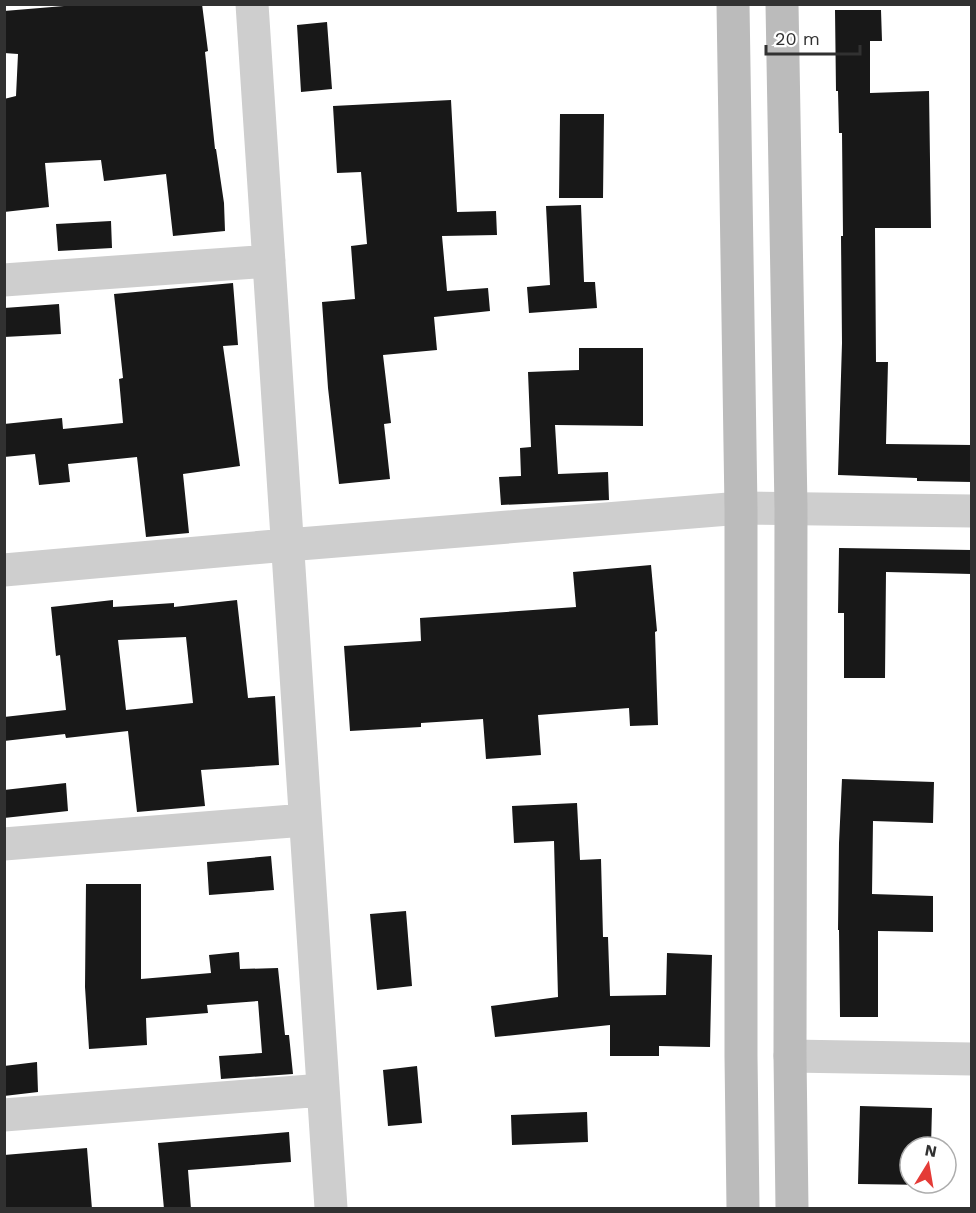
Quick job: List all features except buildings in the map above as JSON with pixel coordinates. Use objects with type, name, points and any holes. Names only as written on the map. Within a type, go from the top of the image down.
[{"type":"main road","points":[[733,4],[741,508],[743,1209]]},
{"type":"main road","points":[[782,4],[791,508],[792,1209]]},
{"type":"street","points":[[252,4],[331,1209]]},
{"type":"street","points":[[4,280],[269,261]]},
{"type":"street","points":[[4,570],[287,544],[741,508],[972,511]]},
{"type":"street","points":[[4,844],[305,820]]},
{"type":"street","points":[[790,1056],[972,1059]]},
{"type":"street","points":[[4,1115],[323,1090]]}]
